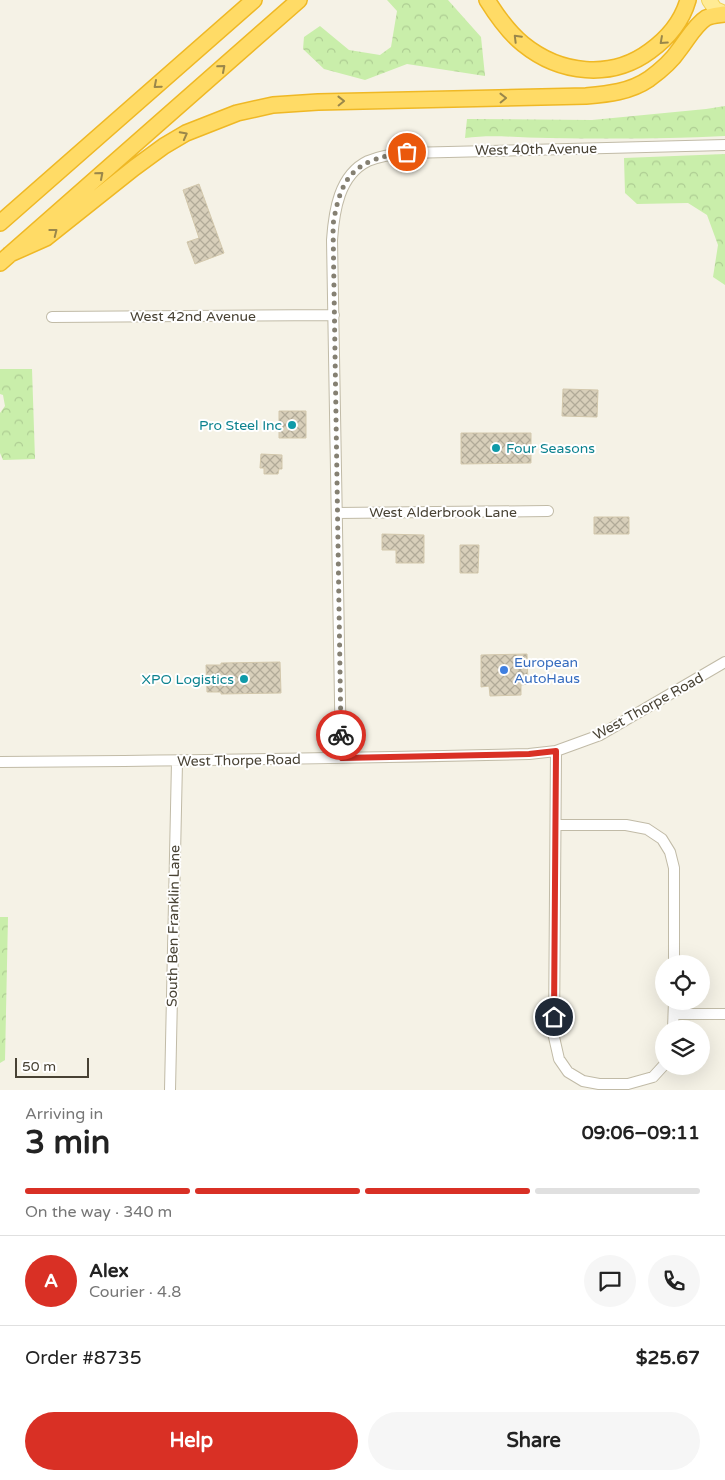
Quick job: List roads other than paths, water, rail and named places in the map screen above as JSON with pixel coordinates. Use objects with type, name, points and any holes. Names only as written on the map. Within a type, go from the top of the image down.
[{"type":"highway","points":[[233,18],[246,0]]},
{"type":"highway","points":[[0,223],[254,0]]},
{"type":"highway","points":[[5,258],[299,0]]},
{"type":"highway","points":[[487,0],[498,17],[522,43],[538,54],[564,66],[590,70],[610,69],[626,65],[641,58],[670,34],[688,0]]},
{"type":"highway","points":[[5,258],[46,238],[164,146],[186,133],[237,114],[273,105],[318,102],[586,96],[614,93],[636,86],[648,79],[670,62],[705,19],[725,14]]},
{"type":"main road","points":[[709,0],[715,9],[725,14]]},
{"type":"street","name":"West 40th Avenue","points":[[334,315],[333,225],[338,200],[352,173],[362,164],[374,158],[407,152],[725,145]]},
{"type":"street","name":"West 42nd Avenue","points":[[52,317],[334,315]]},
{"type":"street","points":[[334,315],[342,758]]},
{"type":"street","name":"West Alderbrook Lane","points":[[337,513],[548,512]]},
{"type":"street","name":"West Thorpe Road","points":[[0,762],[177,762],[529,754],[556,751],[600,735],[725,662]]},
{"type":"street","points":[[556,751],[554,1037],[559,1058],[568,1072],[583,1081],[598,1084],[628,1084],[655,1075]]},
{"type":"street","name":"South Ben Franklin Lane","points":[[170,1090],[177,762]]},
{"type":"street","points":[[556,825],[626,824],[647,829],[662,839],[670,852],[674,868],[674,955]]},
{"type":"street","points":[[674,1010],[674,1020]]},
{"type":"street","points":[[674,1014],[725,1014]]},
{"type":"place","name":"Pro Steel Inc","points":[[292,425]]},
{"type":"place","name":"Four Seasons","points":[[496,448]]},
{"type":"place","name":"European AutoHaus","points":[[504,670]]},
{"type":"place","name":"XPO Logistics","points":[[244,679]]}]
